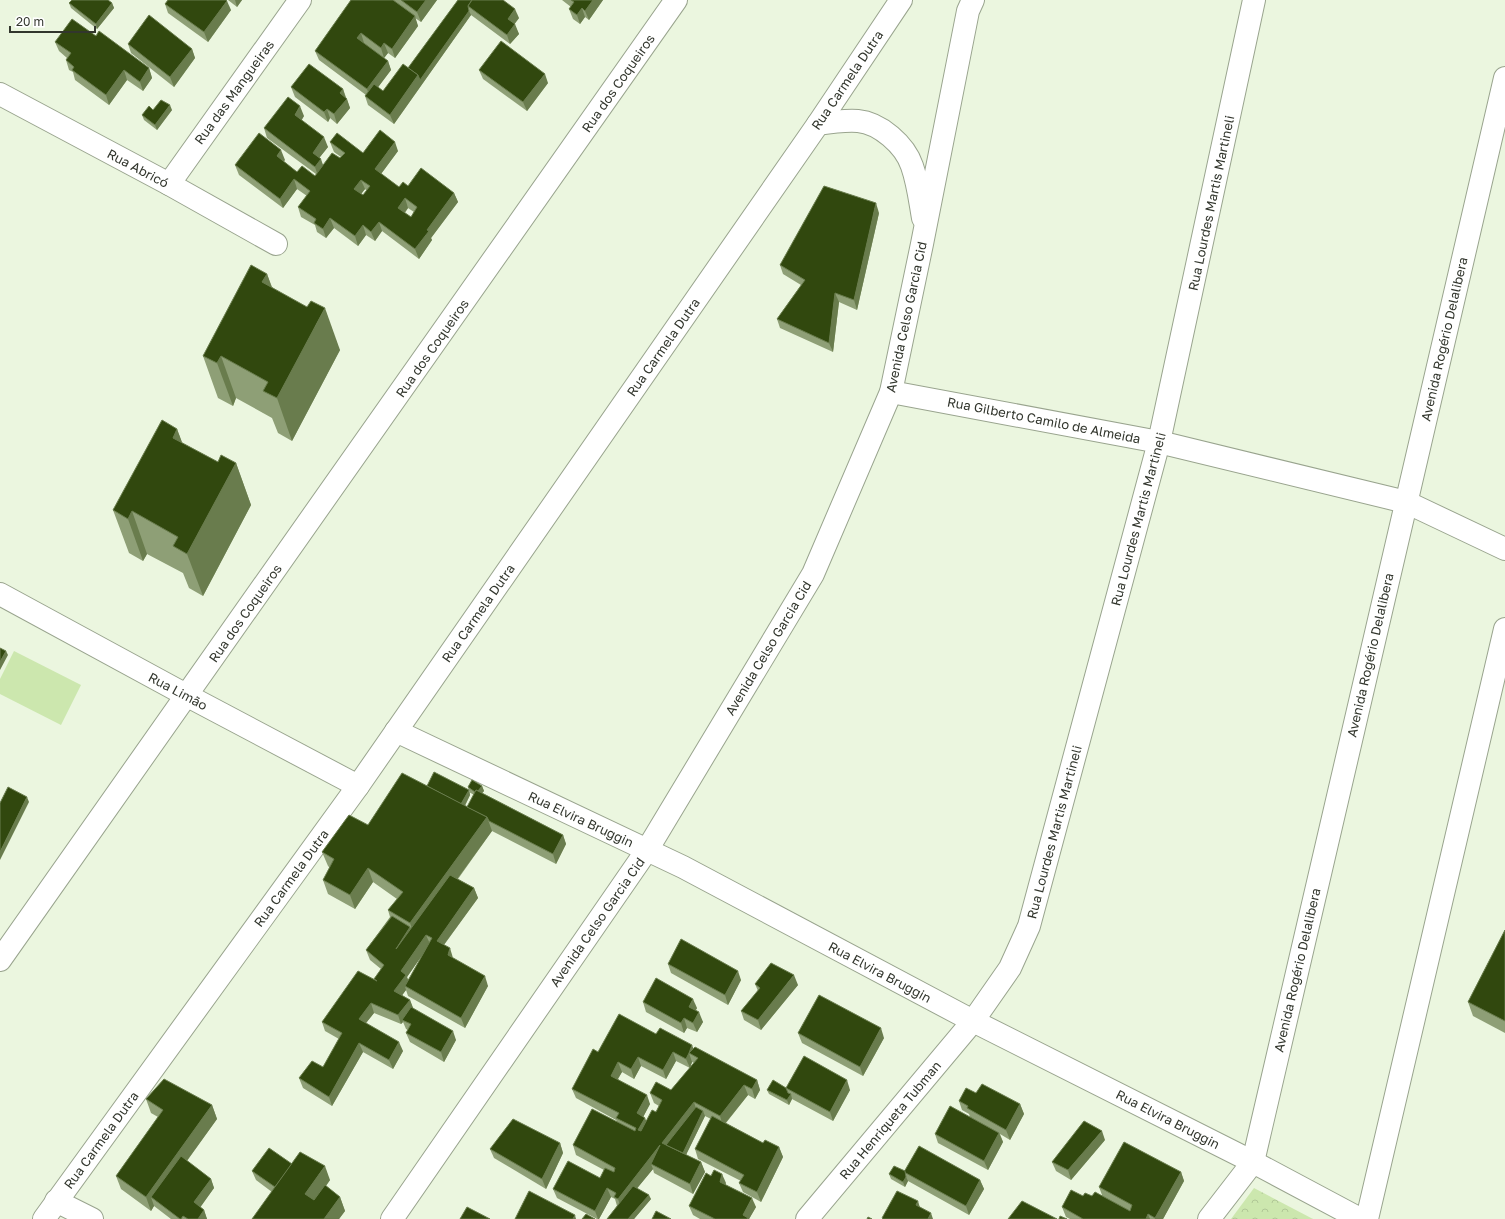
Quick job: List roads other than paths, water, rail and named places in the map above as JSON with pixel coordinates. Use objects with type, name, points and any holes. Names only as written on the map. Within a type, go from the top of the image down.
[{"type":"street","name":"Rua das Mangueiras","points":[[169,184],[300,0]]},
{"type":"street","name":"Rua dos Coqueiros","points":[[0,960],[676,0]]},
{"type":"street","name":"Rua Carmela Dutra","points":[[44,1219],[358,786],[818,124],[901,0]]},
{"type":"street","name":"Rua Lourdes Martis Martineli","points":[[973,1021],[1010,968],[1029,926],[1159,442],[1254,0]]},
{"type":"street","name":"Avenida Celso Garcia Cid","points":[[392,1219],[647,850],[813,574],[891,392],[925,229],[968,4]]},
{"type":"street","name":"Avenida Rogério Delalibera","points":[[1209,1219],[1253,1162],[1505,78]]},
{"type":"street","name":"Rua Abricó","points":[[0,94],[169,184],[276,244]]},
{"type":"street","points":[[818,124],[857,121],[871,123],[884,131],[905,154],[912,165],[925,229]]},
{"type":"street","name":"Rua Gilberto Camilo de Almeida","points":[[891,392],[1159,442],[1406,502],[1505,549]]},
{"type":"street","name":"Rua Limão","points":[[0,594],[358,786]]},
{"type":"street","points":[[1367,1219],[1505,629]]},
{"type":"street","name":"Rua Elvira Bruggin","points":[[396,731],[690,871],[973,1021],[1253,1162],[1360,1219]]},
{"type":"street","name":"Rua Henriqueta Tubman","points":[[807,1219],[973,1021]]},
{"type":"street","points":[[56,1201],[92,1219]]}]
